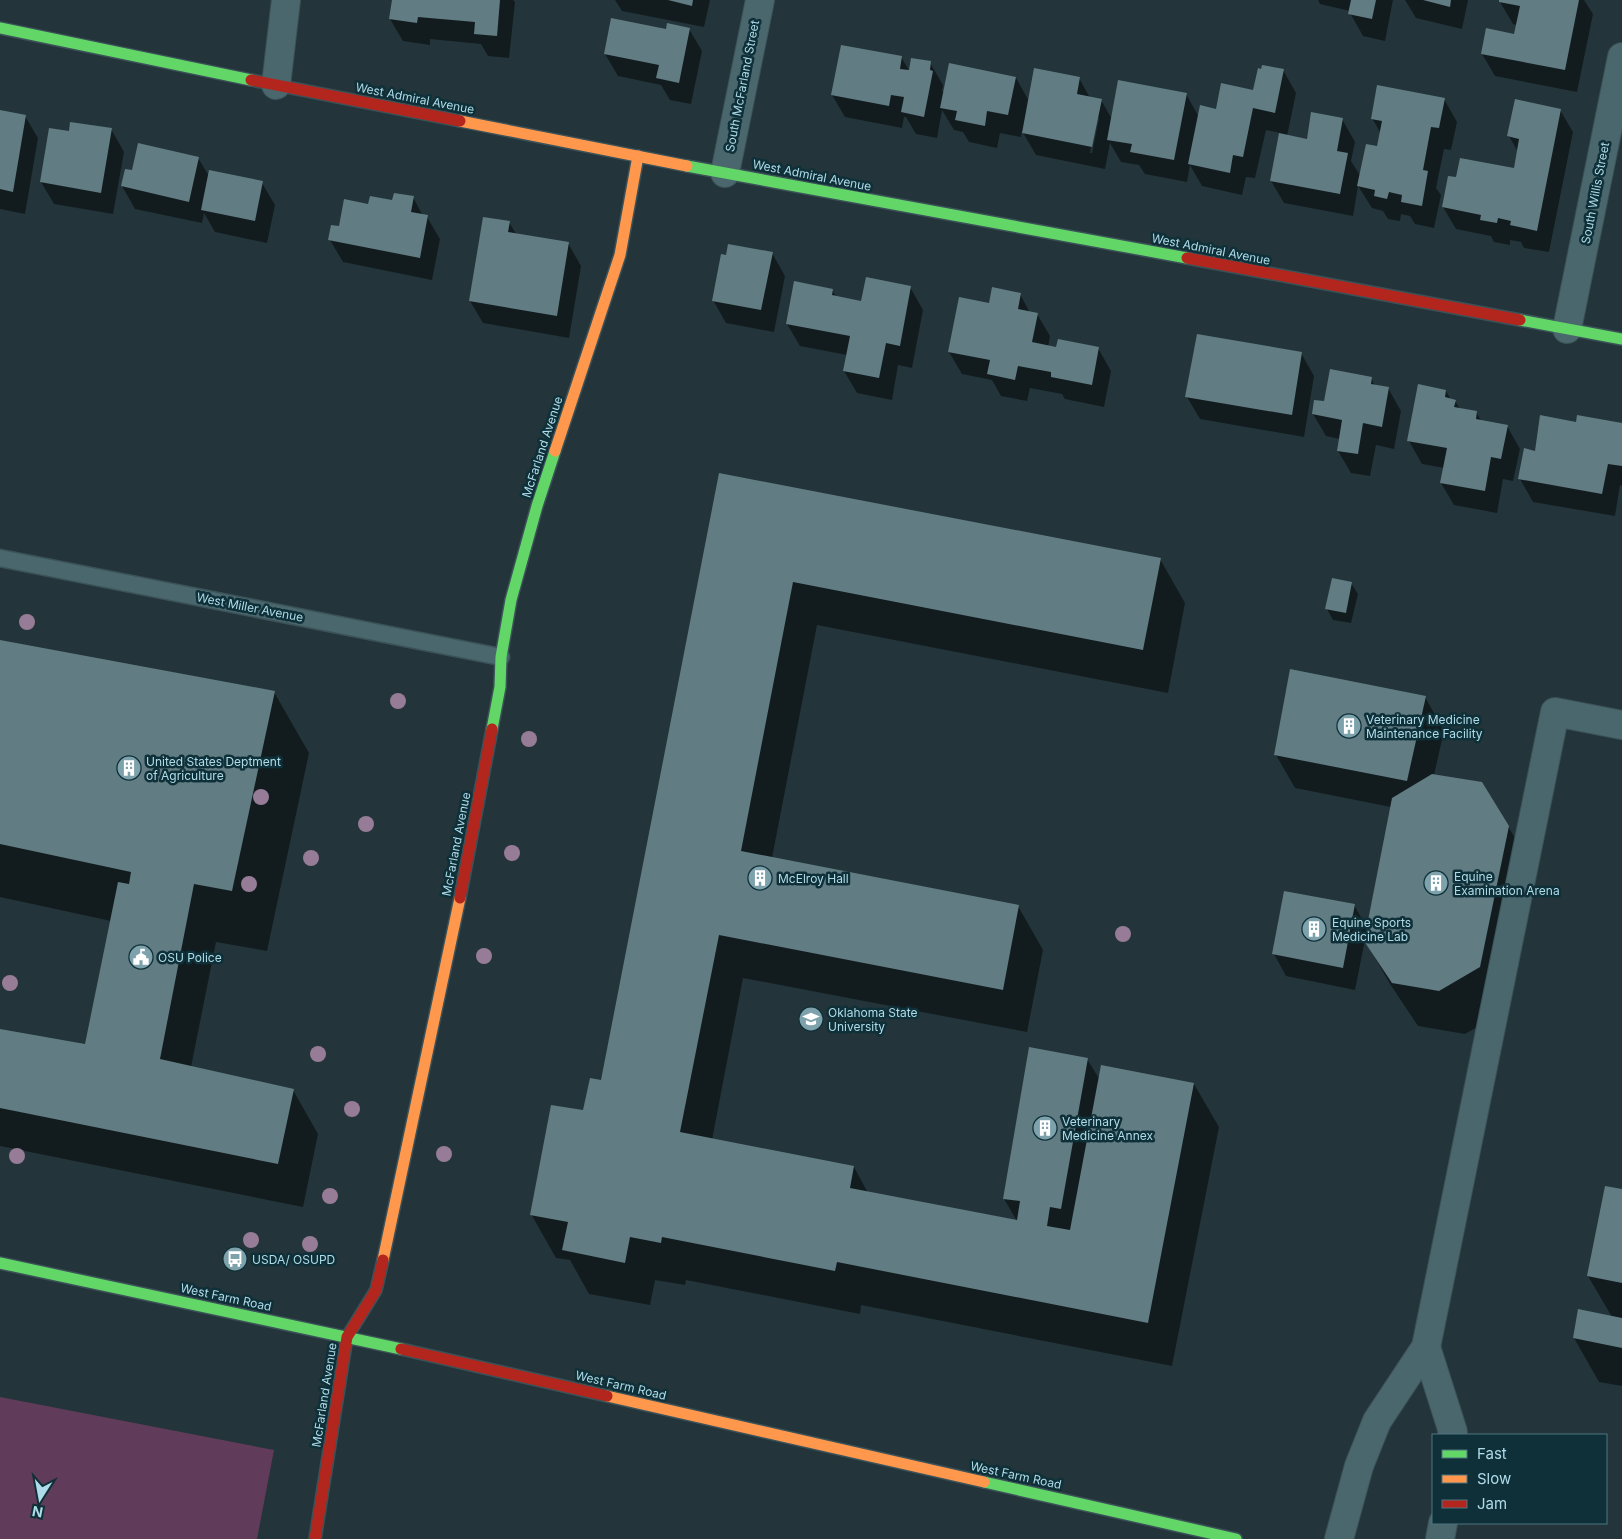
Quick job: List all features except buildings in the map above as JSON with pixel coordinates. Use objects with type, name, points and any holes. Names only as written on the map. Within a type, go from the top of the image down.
[{"type":"street","points":[[276,85],[286,0]]},
{"type":"street","name":"South McFarland Street","points":[[725,173],[760,0]]},
{"type":"street","name":"West Admiral Avenue","points":[[0,28],[276,85],[725,173],[1622,339]]},
{"type":"street","name":"South Willis Street","points":[[1567,329],[1622,57]]},
{"type":"street","name":"McFarland Avenue","points":[[315,1539],[347,1337],[376,1290],[455,925],[500,686],[501,657],[511,600],[537,506],[620,255],[638,156]]},
{"type":"street","points":[[1339,1539],[1359,1466],[1377,1421],[1426,1347],[1555,712],[1622,725]]},
{"type":"street","name":"West Farm Road","points":[[0,1263],[347,1337],[1236,1539]]},
{"type":"street","points":[[1426,1347],[1452,1434]]},
{"type":"street","points":[[1440,1539],[1443,1524]]},
{"type":"lane","name":"West Miller Avenue","points":[[0,558],[501,657]]},
{"type":"shaded area","points":[[0,1397],[274,1450],[257,1539],[0,1539]]},
{"type":"traffic: fast","points":[[0,28],[251,80]]},
{"type":"traffic: fast","points":[[687,166],[1187,258]]},
{"type":"traffic: fast","points":[[1520,320],[1622,339]]},
{"type":"traffic: fast","points":[[492,729],[500,687],[501,657],[511,600],[537,506],[555,451]]},
{"type":"traffic: fast","points":[[0,1263],[401,1349]]},
{"type":"traffic: fast","points":[[984,1482],[1236,1539]]},
{"type":"traffic: slow","points":[[460,121],[687,166]]},
{"type":"traffic: slow","points":[[555,451],[620,255],[638,156]]},
{"type":"traffic: slow","points":[[383,1260],[460,898]]},
{"type":"traffic: slow","points":[[607,1396],[984,1482]]},
{"type":"traffic: jam","points":[[251,80],[460,121]]},
{"type":"traffic: jam","points":[[1187,258],[1520,320]]},
{"type":"traffic: jam","points":[[460,898],[492,729]]},
{"type":"traffic: jam","points":[[315,1539],[347,1337],[376,1290],[383,1260]]},
{"type":"traffic: jam","points":[[401,1349],[607,1396]]},
{"type":"place","name":"Veterinary Medicine Maintenance Facility","points":[[1349,726]]},
{"type":"place","name":"United States Deptment of Agriculture","points":[[129,768]]},
{"type":"place","name":"McElroy Hall","points":[[760,878]]},
{"type":"place","name":"Equine Examination Arena","points":[[1436,883]]},
{"type":"place","name":"Equine Sports Medicine Lab","points":[[1314,929]]},
{"type":"place","name":"OSU Police","points":[[141,957]]},
{"type":"place","name":"Oklahoma State University","points":[[811,1019]]},
{"type":"place","name":"Veterinary Medicine Annex","points":[[1045,1128]]},
{"type":"place","name":"USDA/ OSUPD","points":[[235,1259]]}]
